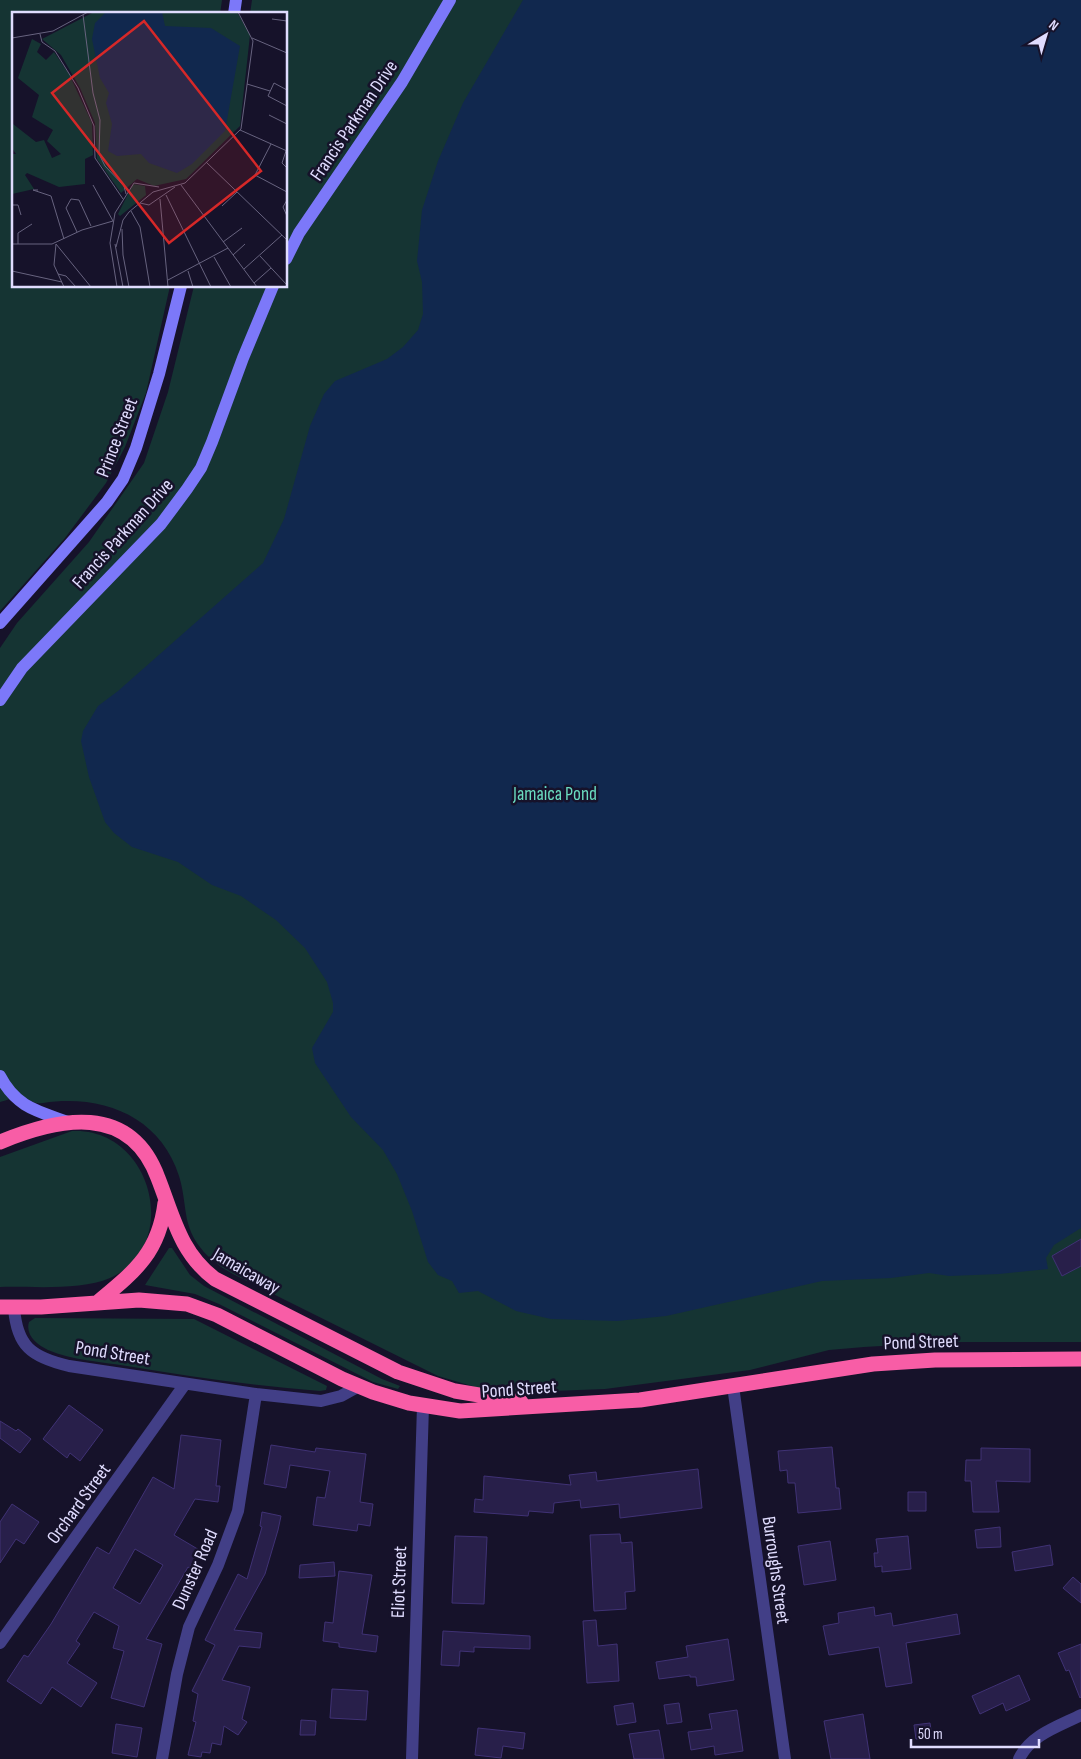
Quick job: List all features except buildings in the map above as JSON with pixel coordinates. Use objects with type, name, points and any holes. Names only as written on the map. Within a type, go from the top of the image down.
[{"type":"highway","name":"Jamaicaway","points":[[0,1142],[39,1127],[68,1122],[90,1122],[106,1126],[132,1140],[150,1160],[179,1236],[190,1255],[208,1274],[387,1367],[418,1380],[482,1396],[540,1405]]},
{"type":"highway","points":[[98,1302],[136,1270],[151,1251],[162,1223],[165,1199]]},
{"type":"highway","points":[[7,1307],[159,1300],[203,1309],[359,1386]]},
{"type":"highway","name":"Pond Street","points":[[359,1386],[389,1398],[423,1406],[469,1411],[503,1410],[540,1405],[640,1400],[831,1369],[905,1361],[1081,1359]]},
{"type":"main road","name":"Francis Parkman Drive","points":[[288,255],[298,233],[402,82],[450,0]]},
{"type":"main road","name":"Prince Street","points":[[0,623],[108,502],[123,479],[136,448],[159,374],[180,288]]},
{"type":"main road","name":"Francis Parkman Drive","points":[[0,700],[22,668],[155,530],[201,468],[243,358],[273,288]]},
{"type":"main road","points":[[0,1076],[9,1091],[20,1102],[68,1122]]},
{"type":"street","name":"Pond Street","points":[[7,1307],[19,1338],[32,1351],[47,1359],[80,1368],[256,1394],[321,1401],[341,1396],[359,1386]]},
{"type":"street","name":"Orchard Street","points":[[0,1642],[185,1384]]},
{"type":"street","name":"Burroughs Street","points":[[733,1386],[785,1759]]},
{"type":"street","name":"Dunster Road","points":[[162,1759],[177,1674],[189,1627],[218,1565],[238,1511],[256,1394]]},
{"type":"street","name":"Eliot Street","points":[[412,1759],[423,1406]]},
{"type":"street","points":[[1019,1759],[1028,1746],[1042,1734],[1081,1715]]},
{"type":"green space","points":[[0,0],[222,0],[220,12],[12,12],[12,288],[170,288],[146,393],[125,447],[106,483],[65,538],[0,611]]},
{"type":"green space","name":"Jamaica Pond","points":[[252,0],[1081,0],[1081,1342],[951,1342],[864,1347],[829,1350],[750,1370],[605,1389],[525,1392],[489,1391],[438,1376],[233,1274],[216,1263],[196,1242],[188,1224],[179,1176],[170,1155],[158,1138],[143,1124],[107,1106],[86,1102],[39,1103],[22,1097],[0,1102],[0,648],[17,623],[89,542],[144,463],[168,392],[194,288],[288,288],[288,12],[250,12]]},
{"type":"green space","points":[[72,1131],[100,1135],[122,1148],[138,1167],[148,1191],[151,1216],[146,1241],[133,1262],[110,1278],[98,1282],[56,1287],[0,1287],[0,1157]]},
{"type":"green space","points":[[169,1248],[172,1248],[190,1275],[204,1286],[382,1379],[400,1386],[398,1389],[373,1382],[219,1304],[195,1294],[145,1285]]},
{"type":"green space","points":[[35,1318],[194,1319],[327,1386],[326,1390],[320,1391],[247,1384],[67,1356],[48,1350],[33,1339],[28,1327],[29,1322]]},
{"type":"water","name":"Jamaica Pond","points":[[523,0],[1081,0],[1081,1228],[1054,1245],[1046,1258],[1048,1269],[999,1274],[949,1276],[929,1273],[891,1278],[822,1281],[666,1316],[617,1321],[551,1319],[516,1311],[478,1291],[459,1293],[452,1281],[438,1275],[428,1262],[412,1211],[397,1174],[383,1150],[351,1117],[315,1063],[312,1048],[333,1012],[333,1003],[327,982],[305,948],[276,920],[241,896],[212,885],[178,862],[132,847],[114,833],[105,822],[89,777],[81,741],[83,731],[98,706],[118,691],[263,563],[284,519],[310,426],[324,394],[335,381],[387,359],[403,347],[418,330],[423,314],[422,282],[417,261],[422,210],[438,161],[463,103]]}]
